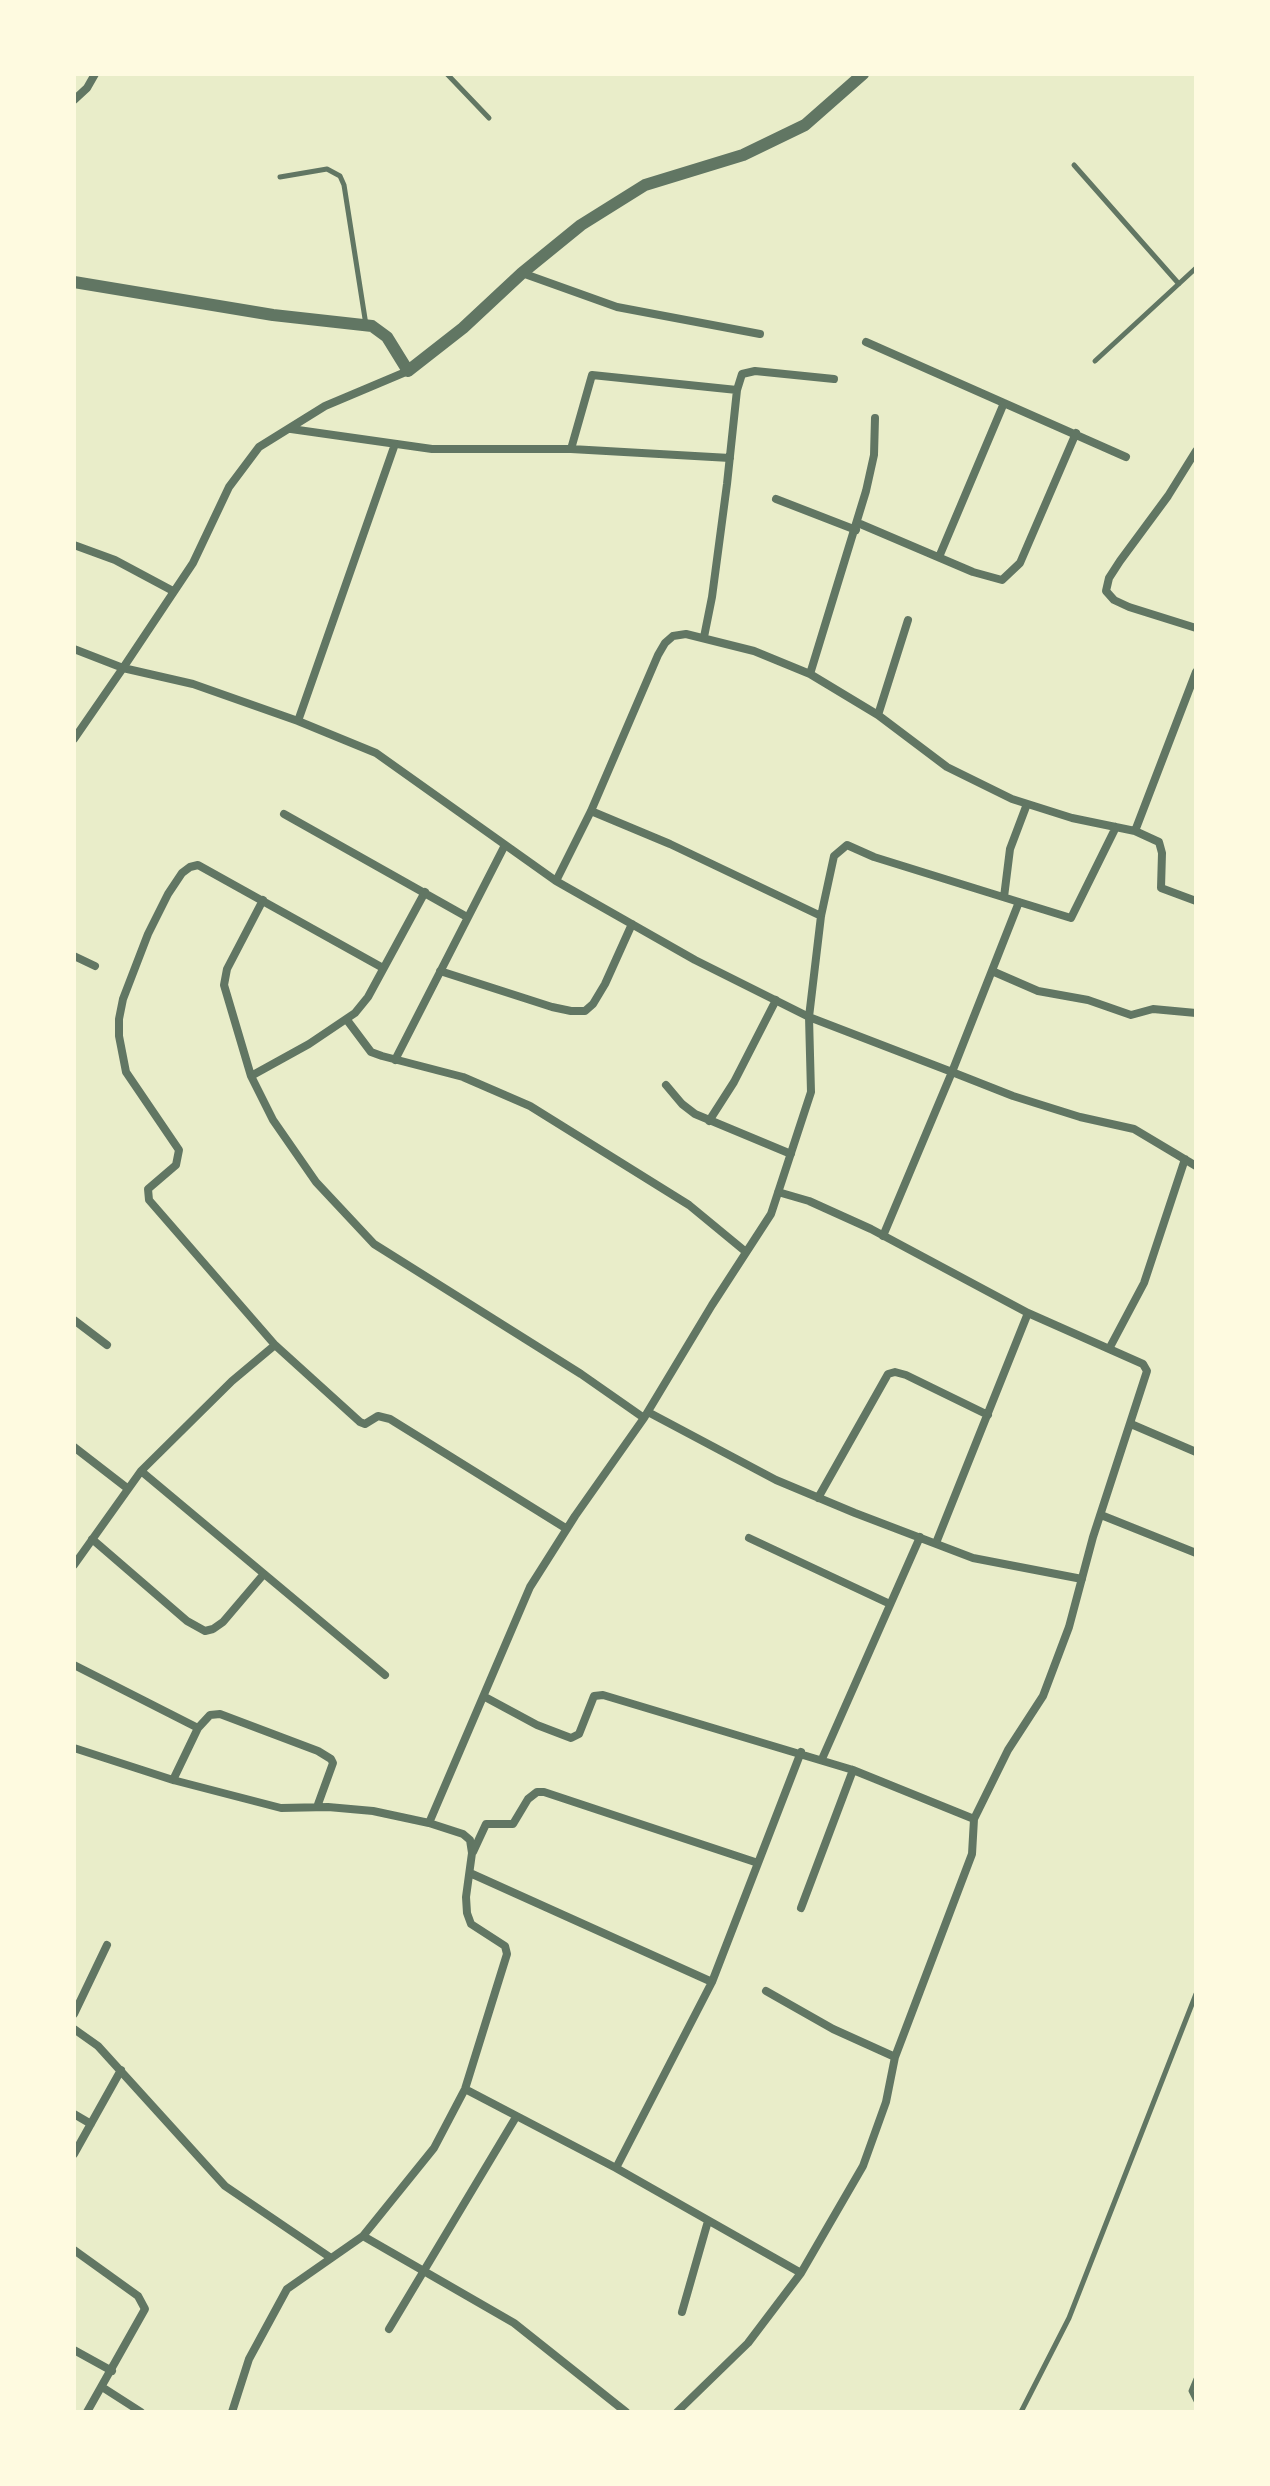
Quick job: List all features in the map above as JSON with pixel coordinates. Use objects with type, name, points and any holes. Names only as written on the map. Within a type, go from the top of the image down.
[{"type":"street","points":[[74,100],[87,88],[95,74]]},
{"type":"street","points":[[74,739],[193,563],[237,477],[259,447],[325,406],[408,371],[463,328],[522,273],[581,225],[645,185],[743,155],[805,125],[863,74]]},
{"type":"street","points":[[522,273],[617,307],[760,334]]},
{"type":"street","points":[[74,282],[273,315],[372,326],[387,337],[408,371]]},
{"type":"street","points":[[866,342],[1126,457]]},
{"type":"street","points":[[704,637],[712,597],[737,390],[742,374],[834,379]]},
{"type":"street","points":[[571,449],[592,375],[737,390]]},
{"type":"street","points":[[939,557],[1004,403]]},
{"type":"street","points":[[810,674],[857,526],[874,455],[875,418]]},
{"type":"street","points":[[290,429],[432,449],[571,449],[730,458]]},
{"type":"street","points":[[776,499],[1002,580],[1020,563],[1076,433]]},
{"type":"street","points":[[298,721],[395,444]]},
{"type":"street","points":[[1196,451],[1109,578],[1106,591],[1114,600],[1129,607],[1196,628]]},
{"type":"street","points":[[74,545],[115,560],[173,591]]},
{"type":"street","points":[[878,715],[908,620]]},
{"type":"street","points":[[556,881],[591,811],[665,643],[673,636],[686,634],[754,651],[810,674],[878,715],[947,767],[1027,804],[1072,818],[1135,831],[1159,842],[1162,853],[1161,888],[1196,901]]},
{"type":"street","points":[[74,649],[123,668],[193,684],[298,721],[376,753],[556,881],[695,960],[809,1017],[1013,1096],[1134,1129],[1196,1166]]},
{"type":"street","points":[[1135,831],[1196,672]]},
{"type":"street","points":[[1004,897],[1010,849],[1027,804]]},
{"type":"street","points":[[591,811],[670,844],[821,916]]},
{"type":"street","points":[[284,814],[467,917]]},
{"type":"street","points":[[429,1823],[530,1587],[646,1415],[771,1214],[811,1092],[809,1017],[821,916],[834,856],[847,845],[874,857],[1071,918],[1116,827]]},
{"type":"street","points":[[395,1060],[505,845]]},
{"type":"street","points":[[383,968],[198,865],[182,873],[148,934],[123,999],[119,1019],[126,1072],[179,1150],[176,1165],[148,1189],[149,1200],[275,1345],[360,1422],[365,1424],[378,1416],[390,1419],[567,1529]]},
{"type":"street","points":[[251,1076],[347,1020],[368,997],[425,892]]},
{"type":"street","points":[[263,900],[227,969],[224,985],[251,1076],[273,1120],[316,1182],[374,1244],[646,1415],[776,1480],[973,1558],[1082,1579]]},
{"type":"street","points":[[883,1236],[1019,902]]},
{"type":"street","points":[[440,971],[552,1007],[585,1011],[605,984],[632,924]]},
{"type":"street","points":[[74,956],[95,966]]},
{"type":"street","points":[[992,971],[1038,991],[1088,1000],[1131,1015],[1153,1009],[1196,1013]]},
{"type":"street","points":[[709,1121],[734,1082],[776,1000]]},
{"type":"street","points":[[347,1020],[371,1052],[463,1077],[530,1106],[689,1205],[746,1252]]},
{"type":"street","points":[[666,1085],[682,1104],[709,1121],[791,1154]]},
{"type":"street","points":[[1109,1349],[1144,1283],[1185,1159]]},
{"type":"street","points":[[677,2412],[748,2343],[801,2273],[863,2166],[886,2102],[895,2057],[972,1854],[974,1819],[1008,1750],[1043,1696],[1069,1627],[1145,1380],[1146,1366],[1028,1313],[883,1236],[809,1201],[778,1192]]},
{"type":"street","points":[[936,1543],[1028,1313]]},
{"type":"street","points":[[74,1320],[107,1345]]},
{"type":"street","points":[[74,1565],[141,1471],[232,1381],[275,1345]]},
{"type":"street","points":[[818,1498],[888,1374],[906,1375],[988,1415]]},
{"type":"street","points":[[1131,1424],[1196,1452]]},
{"type":"street","points":[[74,1447],[127,1488]]},
{"type":"street","points":[[141,1471],[385,1675]]},
{"type":"street","points":[[1101,1515],[1196,1553]]},
{"type":"street","points":[[822,1759],[920,1537]]},
{"type":"street","points":[[749,1538],[890,1604]]},
{"type":"street","points":[[92,1539],[187,1621],[205,1631],[223,1622],[263,1575]]},
{"type":"street","points":[[74,1665],[198,1728]]},
{"type":"street","points":[[485,1697],[537,1725],[571,1738],[579,1734],[594,1696],[603,1695],[683,1721],[822,1759],[974,1819]]},
{"type":"street","points":[[173,1780],[198,1728],[210,1715],[220,1714],[327,1756],[333,1763],[317,1807]]},
{"type":"street","points":[[74,1748],[173,1780],[281,1808],[373,1811],[463,1834],[470,1840],[472,1853],[466,1897],[471,1924],[505,1946],[507,1954],[465,2089],[434,2148],[363,2236],[287,2289],[249,2359],[232,2412]]},
{"type":"street","points":[[616,2168],[712,1982],[801,1752]]},
{"type":"street","points":[[801,1908],[853,1770]]},
{"type":"street","points":[[472,1853],[486,1824],[513,1824],[528,1799],[537,1792],[544,1792],[758,1863]]},
{"type":"street","points":[[470,1873],[712,1982]]},
{"type":"street","points":[[74,2014],[107,1945]]},
{"type":"street","points":[[766,1991],[833,2029],[895,2057]]},
{"type":"street","points":[[74,2029],[98,2046],[225,2186],[331,2258]]},
{"type":"street","points":[[74,2154],[121,2070]]},
{"type":"street","points":[[465,2089],[616,2168],[801,2273]]},
{"type":"street","points":[[74,2114],[91,2124]]},
{"type":"street","points":[[389,2329],[516,2117]]},
{"type":"street","points":[[682,2312],[708,2221]]},
{"type":"street","points":[[363,2236],[514,2323],[626,2412]]},
{"type":"street","points":[[74,2250],[125,2286],[143,2302],[145,2309],[87,2412]]},
{"type":"street","points":[[74,2350],[112,2371]]},
{"type":"street","points":[[102,2387],[141,2412]]},
{"type":"lane","points":[[447,74],[489,118]]},
{"type":"lane","points":[[1074,165],[1179,284]]},
{"type":"lane","points":[[280,177],[327,169],[340,176],[366,325]]},
{"type":"lane","points":[[1095,361],[1196,268]]},
{"type":"lane","points":[[1021,2412],[1069,2318],[1196,1994]]},
{"type":"lane","points":[[1196,2379],[1191,2391],[1196,2401]]}]
